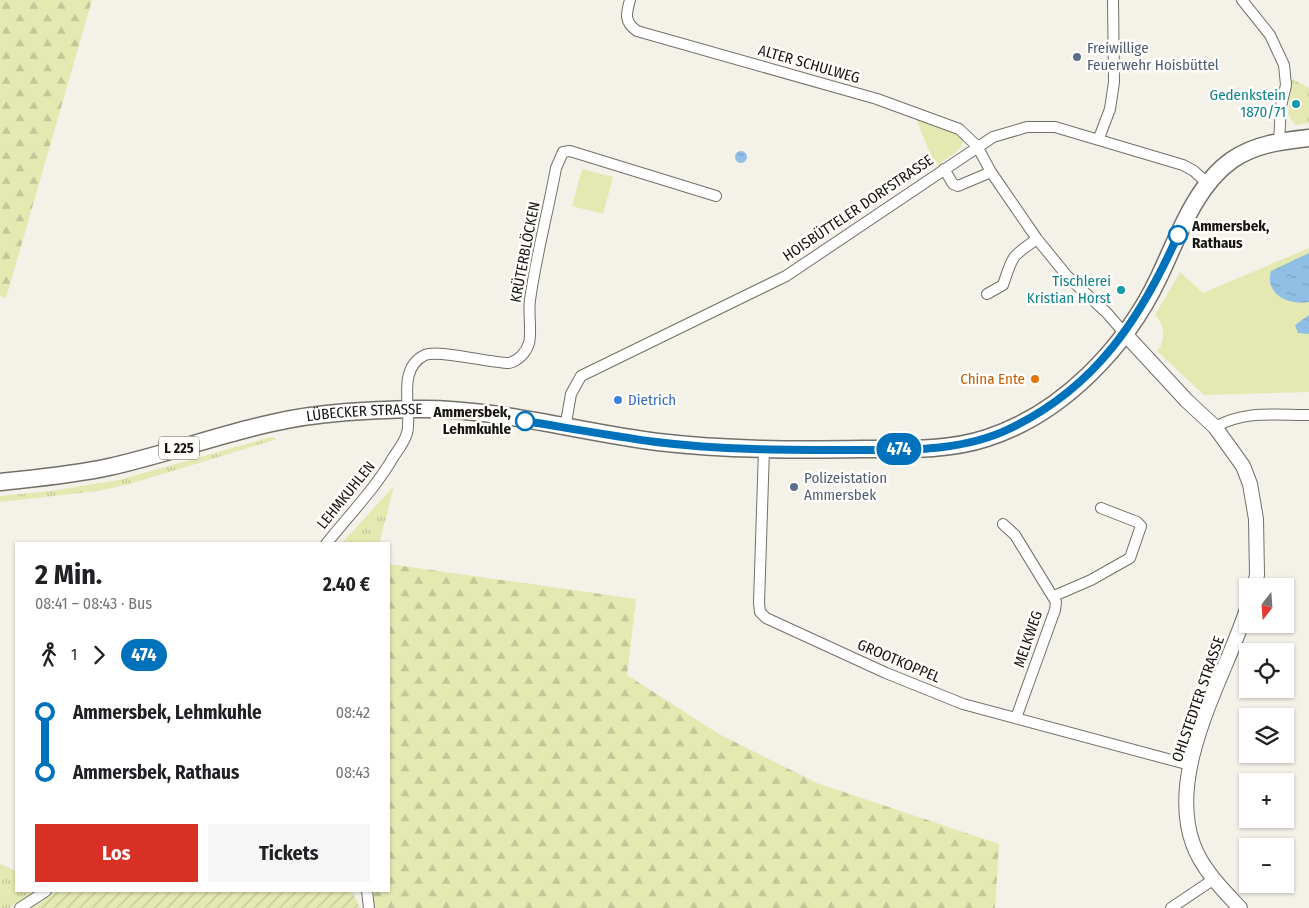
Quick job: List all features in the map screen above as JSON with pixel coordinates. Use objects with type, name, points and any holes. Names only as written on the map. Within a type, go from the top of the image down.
[{"type":"main road","name":"L 225","points":[[1208,184],[1224,166],[1242,154],[1279,142],[1309,138]]},
{"type":"main road","name":"LÜBECKER STRASSE","points":[[0,482],[108,467],[276,422],[317,415],[406,409],[483,414],[656,442],[764,449],[894,449],[959,445],[982,440],[1012,428],[1041,411],[1090,372],[1125,334],[1149,297],[1178,235],[1208,184]]},
{"type":"street","name":"ALTER SCHULWEG","points":[[630,0],[626,18],[628,23],[637,31],[900,106],[955,127],[977,146]]},
{"type":"street","points":[[1099,138],[1110,109],[1114,82],[1113,0]]},
{"type":"street","points":[[1242,0],[1270,35],[1284,65],[1286,85],[1281,106],[1279,142]]},
{"type":"street","name":"HOISBÜTTELER DORFSTRASSE","points":[[565,428],[571,394],[581,376],[780,279],[977,146],[1004,133],[1040,125],[1066,129],[1183,165],[1194,171],[1208,184]]},
{"type":"street","points":[[977,146],[991,172],[1037,239],[1068,277],[1107,313],[1187,401],[1215,427],[1243,466],[1250,484],[1258,546],[1256,578]]},
{"type":"street","name":"KRÜTERBLÖCKEN","points":[[406,409],[406,396],[412,368],[417,360],[424,356],[430,354],[508,363],[514,362],[525,351],[530,342],[529,302],[534,274],[556,168],[563,152],[570,151],[716,196]]},
{"type":"street","points":[[944,169],[953,184],[958,186],[991,172]]},
{"type":"street","points":[[987,294],[1003,285],[1009,264],[1014,256],[1037,239]]},
{"type":"street","name":"LEHMKUHLEN","points":[[328,542],[375,486],[400,446],[408,432],[406,409]]},
{"type":"street","points":[[1215,427],[1230,418],[1242,415],[1309,415]]},
{"type":"street","name":"GROOTKOPPEL","points":[[764,449],[760,612],[766,618],[886,673],[963,704],[1190,765]]},
{"type":"street","points":[[1054,596],[1091,580],[1130,558],[1141,526],[1137,522],[1101,508]]},
{"type":"street","name":"MELKWEG","points":[[1003,524],[1015,535],[1054,596],[1055,610],[1016,718]]},
{"type":"street","name":"OHLSTEDTER STRASSE","points":[[1239,630],[1206,716],[1190,765],[1186,791],[1189,830],[1200,860],[1214,880],[1240,908]]},
{"type":"street","points":[[1172,908],[1214,880]]},
{"type":"street","points":[[20,908],[44,892]]},
{"type":"street","points":[[367,892],[369,908]]},
{"type":"green space","points":[[0,0],[92,0],[6,298],[0,296]]},
{"type":"green space","points":[[1292,79],[1309,88],[1309,123],[1295,125],[1288,114]]},
{"type":"green space","points":[[916,118],[958,135],[963,139],[960,148],[953,155],[935,166]]},
{"type":"green space","points":[[582,169],[613,177],[603,214],[572,206]]},
{"type":"green space","points":[[1309,248],[1309,392],[1204,395],[1157,351],[1162,343],[1163,333],[1161,323],[1155,315],[1180,272],[1203,293]]},
{"type":"green space","points":[[271,437],[277,439],[133,483],[98,491],[0,502],[0,496],[50,491],[119,480]]},
{"type":"green space","points":[[394,486],[380,542],[343,542]]},
{"type":"green space","points":[[390,564],[636,599],[627,675],[719,734],[817,783],[999,844],[995,908],[373,908],[374,892],[390,892]]},
{"type":"green space","points":[[0,864],[15,871],[15,892],[33,892],[9,908],[0,908]]},
{"type":"green space","points":[[56,892],[352,892],[360,908],[32,908]]},
{"type":"water","points":[[743,151],[746,152],[746,162],[739,163],[736,162],[735,155],[736,152]]},
{"type":"water","points":[[1309,253],[1309,302],[1294,302],[1280,297],[1271,286],[1271,271]]},
{"type":"water","points":[[1309,315],[1309,334],[1298,333],[1295,325]]},
{"type":"bus line","name":"474","points":[[525,421],[656,442],[764,449],[924,448],[959,445],[982,440],[1012,428],[1041,411],[1105,358],[1125,334],[1149,297],[1178,235]]},
{"type":"place","name":"Freiwillige Feuerwehr Hoisbüttel","points":[[1077,57]]},
{"type":"place","name":"Gedenkstein 1870/71","points":[[1296,104]]},
{"type":"place","name":"Ammersbek, Rathaus","points":[[1178,235]]},
{"type":"place","name":"Tischlerei Kristian Horst","points":[[1121,290]]},
{"type":"place","name":"China Ente","points":[[1035,379]]},
{"type":"place","name":"Dietrich","points":[[618,400]]},
{"type":"place","name":"Ammersbek, Lehmkuhle","points":[[525,421]]},
{"type":"place","name":"Polizeistation Ammersbek","points":[[794,487]]}]
